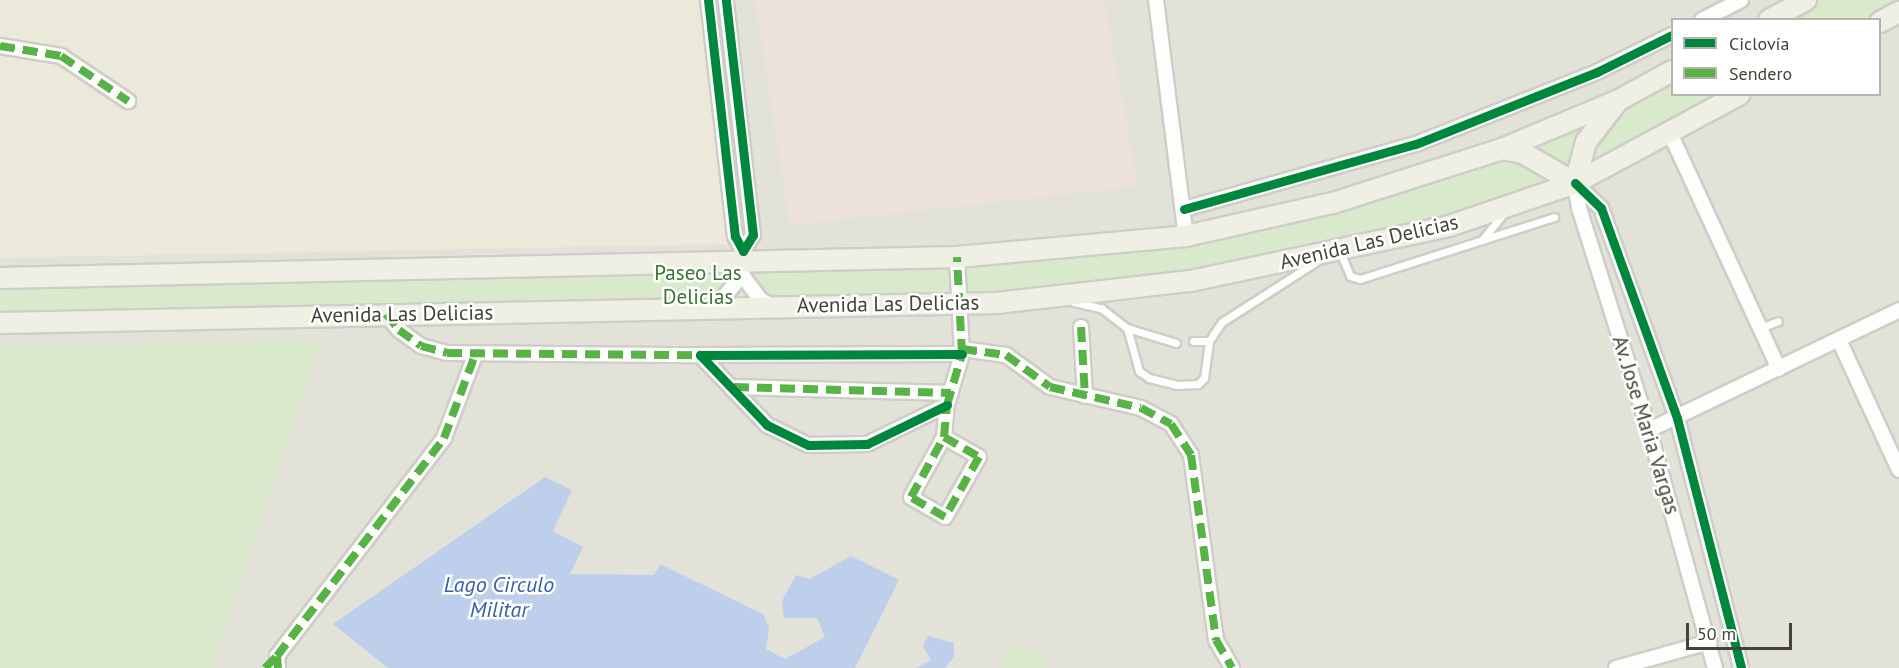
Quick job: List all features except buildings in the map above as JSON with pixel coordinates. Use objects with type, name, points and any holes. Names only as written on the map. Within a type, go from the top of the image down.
[{"type":"main road","points":[[1773,18],[1806,0]]},
{"type":"main road","points":[[1881,21],[1899,12]]},
{"type":"main road","points":[[0,278],[957,257],[1186,236],[1333,203],[1502,149],[1619,100],[1671,72]]},
{"type":"main road","name":"Avenida Las Delicias","points":[[0,323],[770,305],[958,304],[1051,297],[1191,281],[1449,226],[1575,183],[1736,96]]},
{"type":"main road","points":[[1502,149],[1523,153],[1575,183],[1586,142],[1619,100]]},
{"type":"street","points":[[708,0],[735,236],[743,262],[761,300],[770,305]]},
{"type":"street","points":[[716,307],[743,262],[753,235],[726,0]]},
{"type":"street","points":[[1156,0],[1186,236]]},
{"type":"street","points":[[1706,18],[1741,0]]},
{"type":"street","points":[[1184,209],[1416,144],[1597,72],[1671,35]]},
{"type":"street","points":[[0,46],[61,56],[128,101]]},
{"type":"street","points":[[1669,131],[1779,369]]},
{"type":"street","points":[[1575,183],[1601,208],[1677,418],[1741,668]]},
{"type":"street","name":"Av. Jose Maria Vargas","points":[[1575,183],[1579,208],[1649,430],[1715,668]]},
{"type":"street","points":[[944,437],[979,457],[945,517],[910,498],[944,437],[949,399],[962,352],[957,257]]},
{"type":"street","points":[[1649,430],[1899,310]]},
{"type":"street","points":[[386,314],[399,330],[421,346],[447,353],[475,355],[962,352],[1006,355],[1050,387],[1156,414],[1181,436],[1191,455],[1216,640],[1232,668]]},
{"type":"street","points":[[1081,327],[1085,396]]},
{"type":"street","points":[[1839,340],[1899,470]]},
{"type":"street","points":[[278,668],[277,656],[444,438],[475,355]]},
{"type":"street","points":[[700,355],[734,387],[767,425],[808,445],[867,444],[949,399]]},
{"type":"street","points":[[734,387],[949,399]]},
{"type":"street","points":[[1616,668],[1709,642]]},
{"type":"lane","points":[[1482,240],[1510,205]]},
{"type":"lane","points":[[1127,328],[1139,370],[1149,378],[1177,385],[1198,384],[1204,378],[1209,341],[1222,322],[1336,250],[1350,276],[1360,279],[1554,217]]},
{"type":"lane","points":[[1051,297],[1101,308],[1127,328],[1176,343]]},
{"type":"lane","points":[[1760,328],[1778,321]]},
{"type":"lane","points":[[1193,341],[1209,341]]},
{"type":"shaded area","points":[[0,0],[1899,0],[1899,668],[0,668]]},
{"type":"shaded area","points":[[0,0],[701,0],[731,244],[0,258]]},
{"type":"shaded area","points":[[755,0],[1104,0],[1138,186],[790,225]]},
{"type":"green space","points":[[1805,0],[1899,0],[1899,12],[1881,20],[1772,18]]},
{"type":"green space","name":"Paseo Las Delicias","points":[[1671,71],[1671,96],[1738,96],[1630,152],[1449,226],[1191,281],[997,303],[0,323],[0,278],[736,261],[1186,236],[1502,149]]},
{"type":"green space","points":[[320,340],[210,668],[0,668],[0,346]]},
{"type":"green space","points":[[1012,643],[1047,659],[1043,668],[1001,668]]},
{"type":"water","name":"Lago Circulo Militar","points":[[545,477],[572,490],[553,531],[583,547],[570,574],[654,575],[660,564],[763,614],[769,628],[766,649],[785,659],[825,637],[817,618],[784,618],[782,601],[796,575],[810,579],[851,556],[899,580],[855,668],[388,668],[333,624]]},
{"type":"water","points":[[928,636],[954,643],[954,657],[945,668],[916,668],[931,660],[923,646]]},
{"type":"marked path","points":[[0,46],[61,56],[128,101]]},
{"type":"marked path","points":[[944,437],[979,457],[945,517],[911,497],[944,437],[947,405],[962,354],[957,257]]},
{"type":"marked path","points":[[386,314],[399,330],[421,346],[447,353],[700,355]]},
{"type":"marked path","points":[[1081,327],[1085,396]]},
{"type":"marked path","points":[[962,349],[1006,355],[1050,387],[1141,408],[1171,424],[1191,455],[1216,640],[1232,668]]},
{"type":"marked path","points":[[278,668],[277,656],[444,438],[475,355]]},
{"type":"marked path","points":[[734,387],[951,393]]},
{"type":"marked path","points":[[265,668],[277,656]]},
{"type":"cycle path","points":[[708,0],[735,236],[743,251],[753,235],[726,0]]},
{"type":"cycle path","points":[[1184,209],[1416,144],[1597,72],[1671,35]]},
{"type":"cycle path","points":[[1575,183],[1601,208],[1677,418],[1741,668]]},
{"type":"cycle path","points":[[947,405],[867,444],[808,445],[767,425],[700,355],[962,354]]}]
